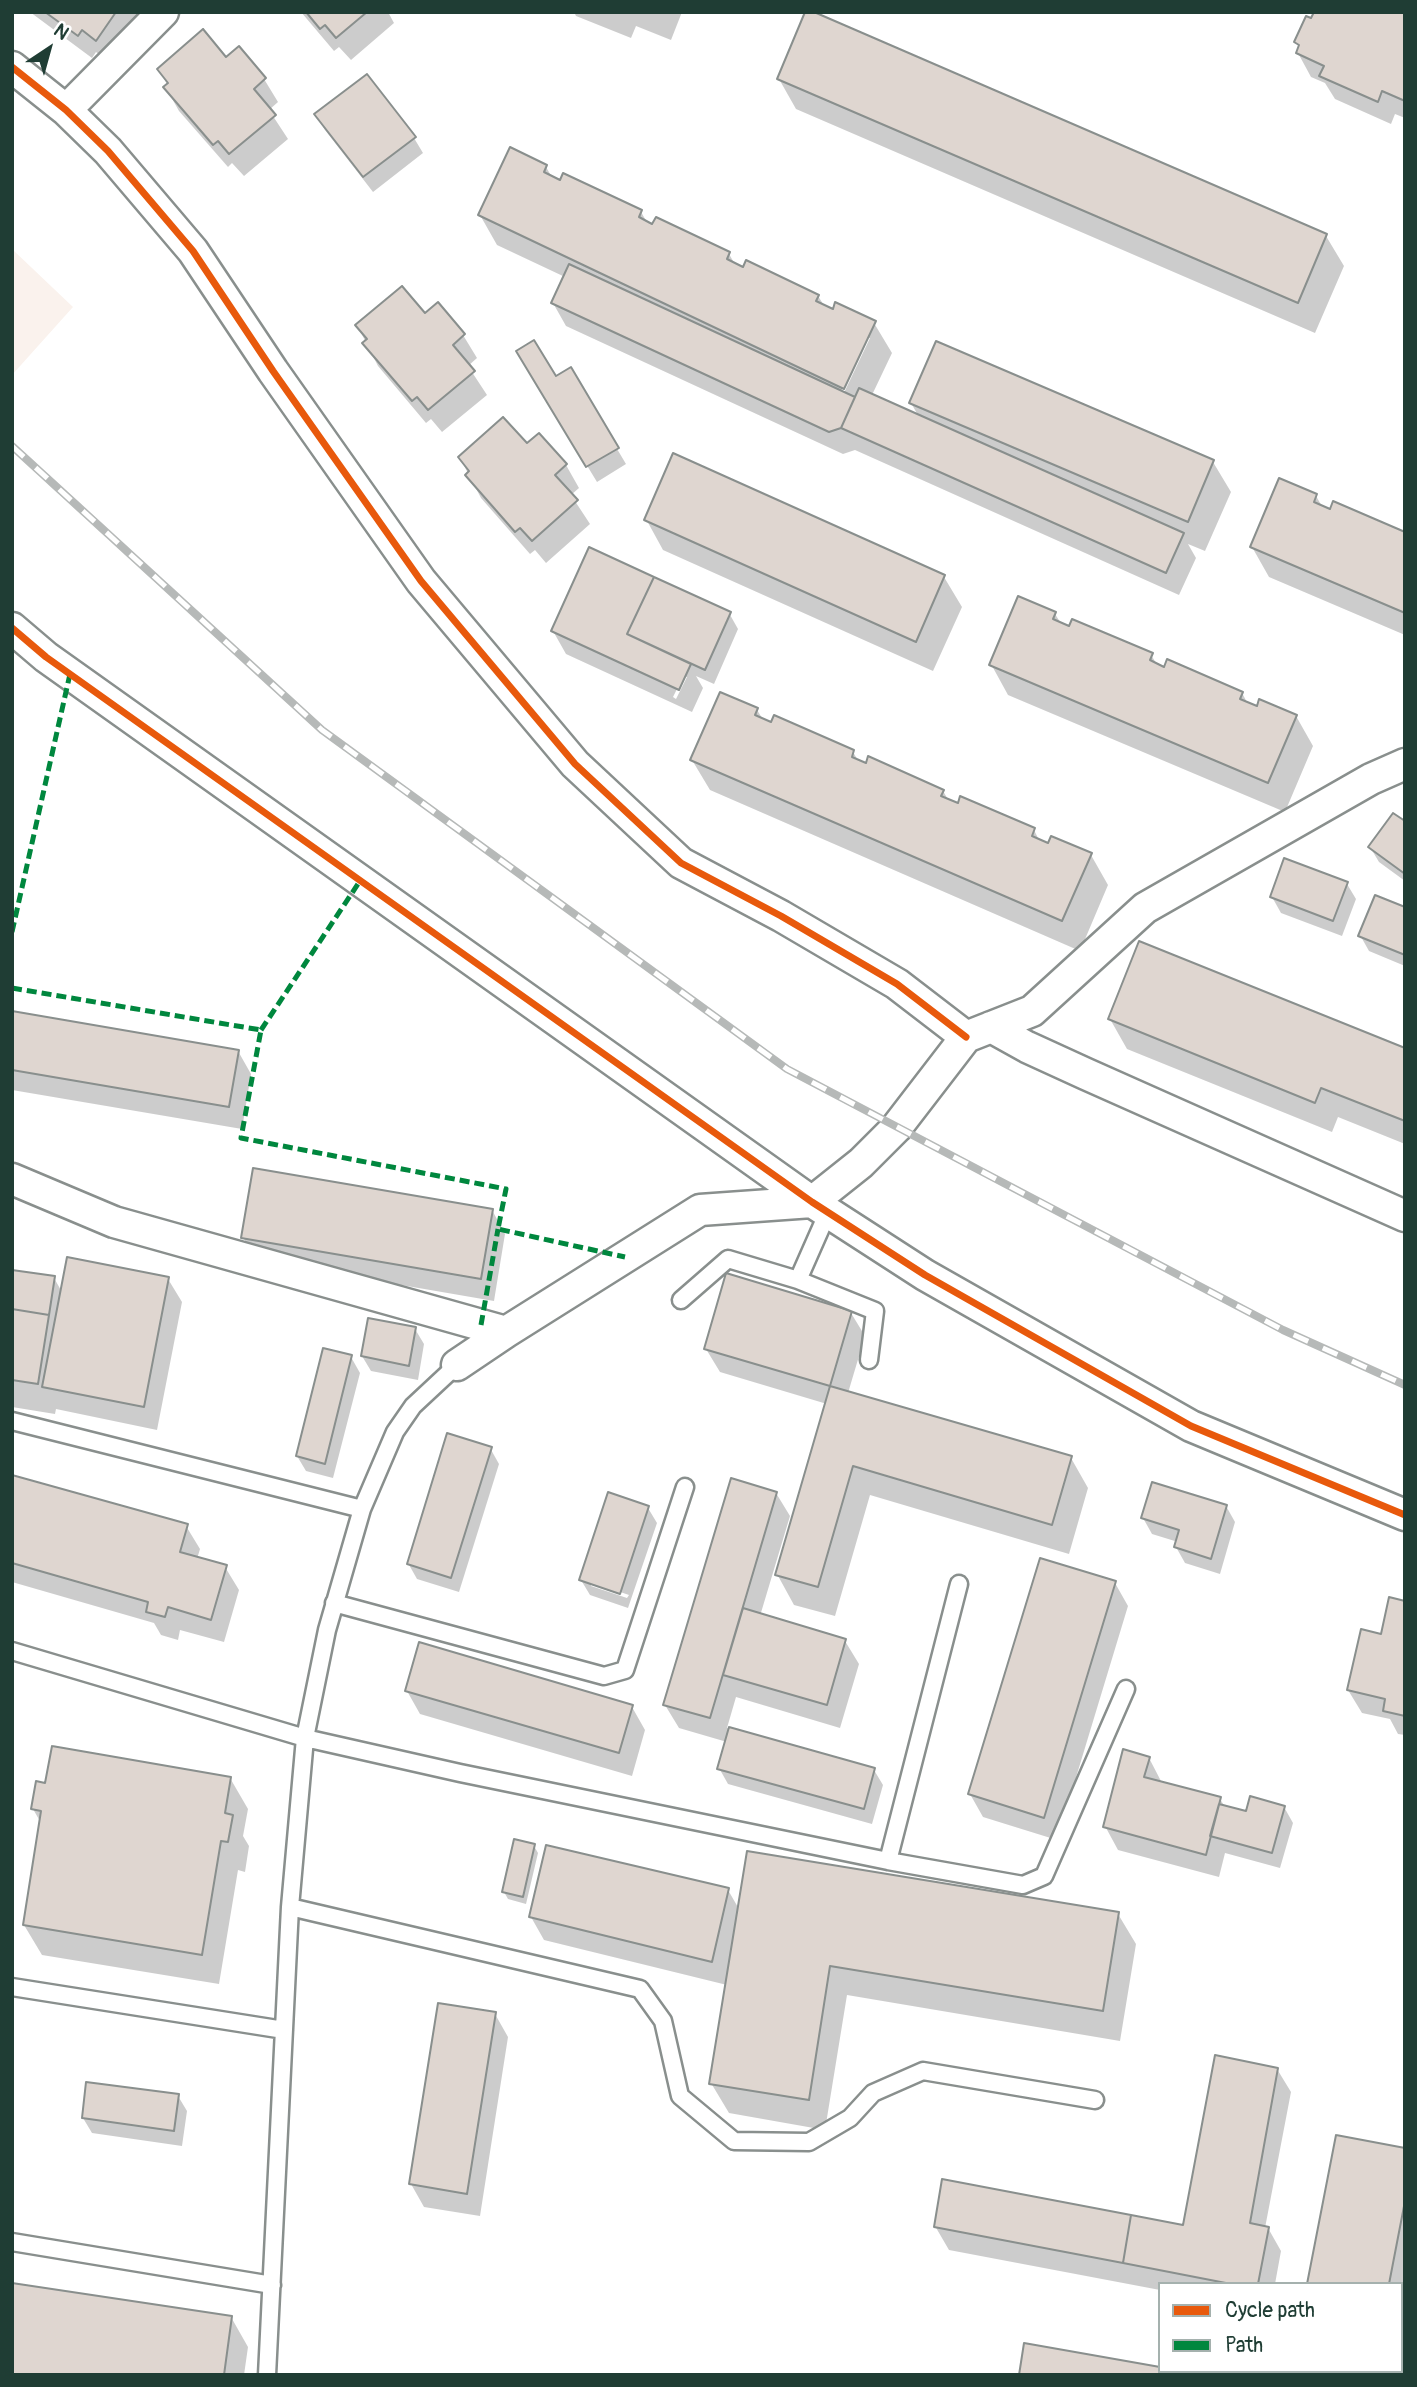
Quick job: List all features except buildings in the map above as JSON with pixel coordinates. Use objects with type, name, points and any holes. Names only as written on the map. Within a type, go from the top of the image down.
[{"type":"street","points":[[66,110],[163,12]]},
{"type":"street","points":[[12,67],[66,110],[108,151],[194,251],[272,371],[421,581],[575,764],[681,863],[781,916],[978,1032],[1027,1048],[1405,1216]]},
{"type":"street","points":[[12,628],[46,657],[820,1207],[925,1275],[1191,1426],[1405,1515]]},
{"type":"street","points":[[457,1365],[701,1210],[820,1207],[896,1128],[978,1032],[1032,1011],[1145,908],[1371,779],[1405,764]]},
{"type":"street","points":[[12,1179],[114,1222],[506,1332]]},
{"type":"lane","points":[[798,1280],[820,1207]]},
{"type":"lane","points":[[681,1300],[728,1259],[798,1280],[875,1311],[869,1360]]},
{"type":"lane","points":[[267,2375],[290,1907],[305,1738],[334,1603],[362,1509],[396,1433],[407,1415],[413,1406],[457,1365]]},
{"type":"lane","points":[[12,1421],[362,1509]]},
{"type":"lane","points":[[334,1603],[604,1676],[625,1670],[685,1487]]},
{"type":"lane","points":[[888,1861],[960,1584]]},
{"type":"lane","points":[[12,1651],[305,1738],[473,1776],[888,1861],[1023,1885],[1044,1876],[1126,1689]]},
{"type":"lane","points":[[290,1907],[640,1989],[663,2021],[680,2096],[734,2141],[809,2142],[850,2118],[873,2092],[922,2071],[1095,2100]]},
{"type":"lane","points":[[12,1987],[284,2030]]},
{"type":"lane","points":[[12,2242],[272,2285]]},
{"type":"shaded area","points":[[12,249],[73,307],[12,375]]},
{"type":"railway","points":[[12,446],[322,730],[787,1069],[1283,1330],[1405,1385]]},
{"type":"marked path","points":[[12,932],[70,674]]},
{"type":"marked path","points":[[261,1030],[360,881]]},
{"type":"marked path","points":[[12,988],[261,1030],[241,1138],[506,1189],[498,1229],[625,1257]]},
{"type":"marked path","points":[[481,1325],[498,1229]]},
{"type":"cycle path","points":[[12,67],[66,110],[108,151],[193,251],[273,371],[421,581],[575,764],[681,863],[781,916],[897,984],[966,1037]]},
{"type":"cycle path","points":[[12,628],[46,657],[812,1202],[925,1275],[1191,1426],[1405,1515]]}]
